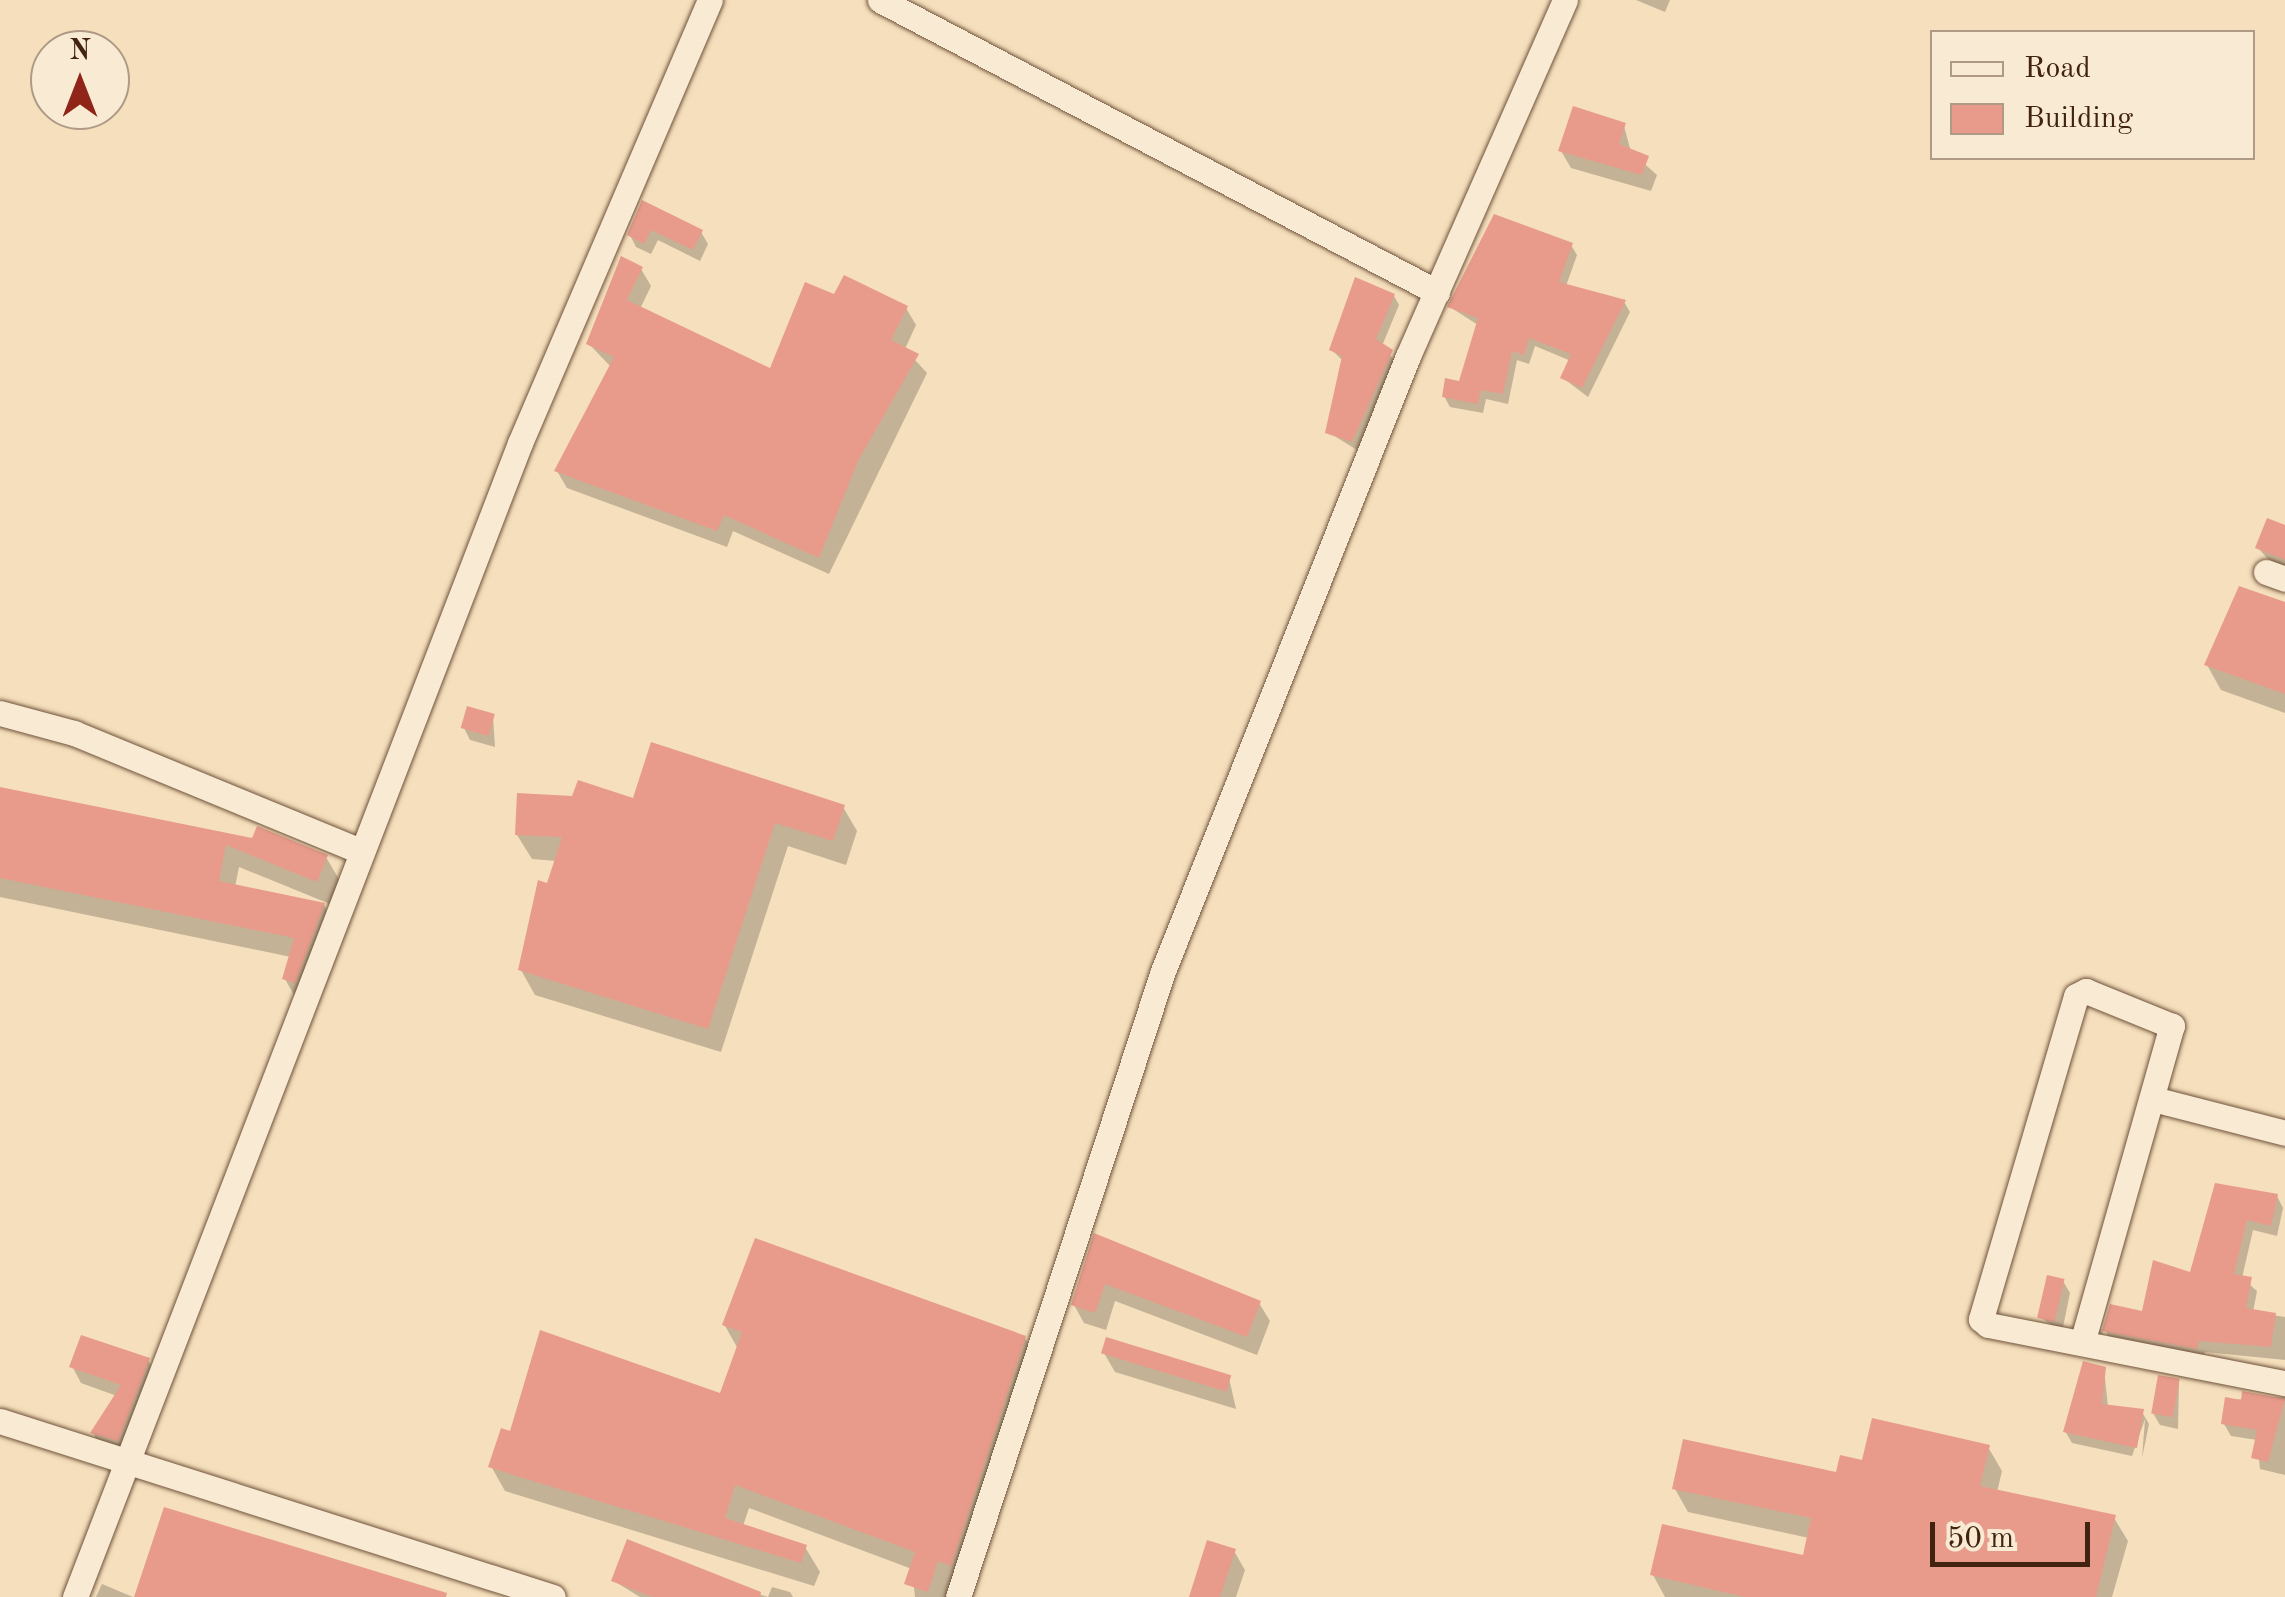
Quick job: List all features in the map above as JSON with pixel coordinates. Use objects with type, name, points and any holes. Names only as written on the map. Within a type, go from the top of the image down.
[{"type":"street","points":[[74,1597],[520,443],[710,0]]},
{"type":"street","points":[[880,0],[1436,292]]},
{"type":"street","points":[[958,1597],[1163,971],[1436,292],[1564,0]]},
{"type":"street","points":[[0,712],[74,733],[361,851]]},
{"type":"street","points":[[2082,1343],[2172,1026],[2080,992],[1981,1309],[1988,1325],[2285,1384]]},
{"type":"street","points":[[2153,1099],[2285,1133]]},
{"type":"street","points":[[0,1421],[127,1466],[552,1597]]},
{"type":"building","points":[[1573,106],[1626,123],[1619,144],[1649,156],[1642,175],[1558,151]]},
{"type":"building","points":[[642,200],[703,230],[693,250],[651,230],[644,244],[627,235]]},
{"type":"building","points":[[1494,214],[1573,243],[1559,282],[1626,300],[1582,388],[1560,378],[1571,354],[1529,338],[1524,355],[1512,351],[1503,394],[1481,390],[1478,404],[1442,397],[1445,378],[1459,381],[1478,318],[1447,307]]},
{"type":"building","points":[[621,256],[643,267],[627,300],[770,368],[805,282],[834,294],[844,275],[908,306],[891,340],[919,354],[858,461],[819,558],[724,515],[717,531],[554,471],[614,357],[586,344]]},
{"type":"building","points":[[1355,277],[1395,294],[1376,339],[1393,350],[1352,442],[1325,433],[1342,356],[1329,350]]},
{"type":"building","points":[[2267,518],[2285,525],[2285,560],[2255,548]]},
{"type":"building","points":[[2239,586],[2285,602],[2285,694],[2204,665]]},
{"type":"building","points":[[467,706],[495,714],[489,736],[461,728]]},
{"type":"building","points":[[651,742],[845,805],[833,841],[775,823],[708,1029],[518,970],[538,880],[547,883],[562,837],[515,835],[517,793],[572,796],[578,780],[633,798]]},
{"type":"building","points":[[0,787],[252,838],[257,826],[328,855],[317,882],[226,845],[219,881],[325,903],[295,983],[282,979],[294,938],[0,878]]},
{"type":"building","points":[[2215,1183],[2278,1194],[2271,1226],[2247,1220],[2234,1274],[2252,1277],[2246,1308],[2276,1313],[2271,1347],[2199,1341],[2197,1349],[2102,1331],[2110,1304],[2142,1311],[2153,1260],[2190,1272]]},
{"type":"building","points":[[1094,1233],[1261,1301],[1247,1337],[1105,1284],[1095,1313],[1071,1305]]},
{"type":"building","points":[[755,1238],[1026,1336],[951,1566],[938,1561],[928,1592],[904,1584],[915,1552],[735,1485],[725,1518],[807,1545],[801,1563],[488,1467],[501,1428],[510,1431],[540,1330],[720,1393],[742,1332],[722,1325]]},
{"type":"building","points":[[2047,1275],[2065,1279],[2055,1322],[2037,1318]]},
{"type":"building","points":[[81,1335],[150,1358],[118,1441],[90,1433],[121,1385],[69,1367]]},
{"type":"building","points":[[1106,1337],[1231,1375],[1226,1392],[1101,1353]]},
{"type":"building","points":[[2083,1361],[2106,1367],[2102,1404],[2144,1409],[2137,1448],[2063,1432]]},
{"type":"building","points":[[2158,1375],[2180,1379],[2173,1417],[2151,1413]]},
{"type":"building","points":[[2242,1391],[2285,1399],[2268,1462],[2251,1458],[2257,1430],[2221,1424],[2225,1397],[2241,1400]]},
{"type":"building","points":[[1872,1418],[1990,1445],[1980,1486],[2116,1515],[2096,1597],[1745,1597],[1650,1575],[1662,1524],[1803,1555],[1811,1518],[1672,1489],[1683,1439],[1836,1472],[1840,1455],[1862,1460]]},
{"type":"building","points":[[164,1507],[447,1593],[446,1597],[134,1597]]},
{"type":"building","points":[[627,1539],[761,1592],[760,1597],[653,1597],[611,1581]]},
{"type":"building","points":[[1207,1540],[1236,1549],[1220,1597],[1189,1597]]}]
